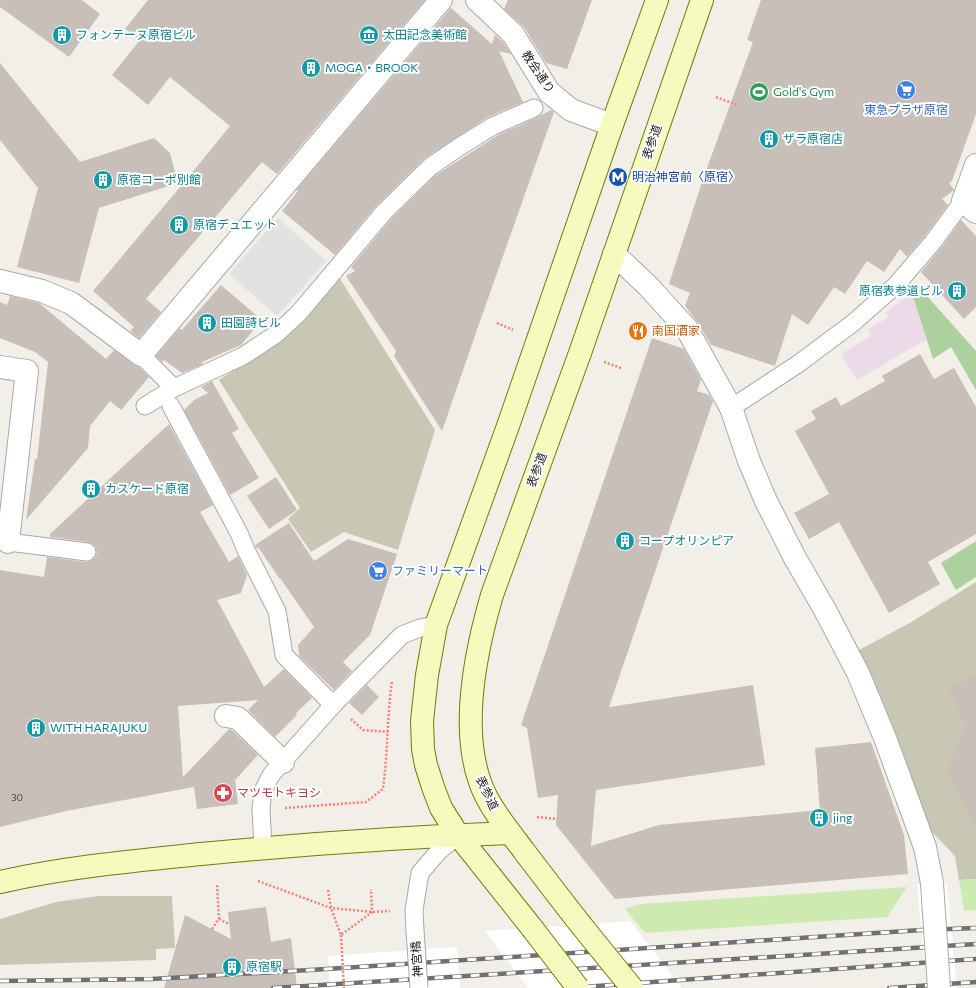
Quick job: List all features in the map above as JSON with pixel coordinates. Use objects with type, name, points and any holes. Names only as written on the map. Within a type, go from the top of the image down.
[{"type":"main road","points":[[578,988],[458,835],[441,808],[426,765],[423,749],[422,721],[427,675],[436,625],[508,426],[612,125],[657,0]]},
{"type":"main road","name":"表参道","points":[[632,988],[581,925],[494,809],[480,783],[474,761],[471,723],[472,701],[477,655],[483,625],[492,595],[580,353],[702,0]]},
{"type":"main road","points":[[0,882],[58,870],[263,848],[510,832]]},
{"type":"street","points":[[0,281],[42,291],[71,303],[142,355],[441,0]]},
{"type":"street","name":"教会通り","points":[[477,0],[513,34],[549,92],[571,110],[612,125]]},
{"type":"street","points":[[970,206],[976,165]]},
{"type":"street","points":[[614,254],[648,286],[687,329],[731,408],[749,461],[766,501],[795,558],[825,610],[858,673],[925,848],[932,883],[939,988]]},
{"type":"street","points":[[0,367],[27,371],[4,541]]},
{"type":"street","points":[[226,716],[238,718],[283,762]]},
{"type":"lane","points":[[146,406],[174,388],[243,356],[275,335],[298,314],[384,212],[430,167],[493,126],[534,108]]},
{"type":"lane","points":[[731,408],[811,355],[854,323],[896,285],[933,242],[970,206]]},
{"type":"lane","points":[[142,355],[174,388]]},
{"type":"lane","points":[[172,406],[232,520],[277,611],[284,655],[333,705]]},
{"type":"lane","points":[[4,541],[87,552]]},
{"type":"lane","points":[[263,848],[261,809],[263,791],[271,775],[333,705],[402,635],[420,628],[436,625]]},
{"type":"lane","name":"神宮橋","points":[[419,988],[414,910],[420,873],[438,852],[458,835]]},
{"type":"path","points":[[716,97],[737,105]]},
{"type":"path","points":[[261,809],[366,802],[383,789],[386,768],[389,698],[396,653],[392,645]]},
{"type":"path","points":[[348,716],[363,730],[388,732]]},
{"type":"path","points":[[537,817],[557,819]]},
{"type":"path","points":[[258,881],[330,908],[372,912],[390,911]]},
{"type":"path","points":[[212,929],[219,919],[216,884]]},
{"type":"path","points":[[371,889],[372,912]]},
{"type":"path","points":[[328,890],[330,908],[341,934],[344,988]]},
{"type":"path","points":[[341,934],[372,912]]},
{"type":"path","points":[[219,919],[230,924]]},
{"type":"shaded area","points":[[278,218],[326,261],[277,316],[229,274]]},
{"type":"shaded area","points":[[337,274],[435,430],[398,550],[344,532],[311,552],[288,519],[300,508],[219,380],[262,352]]},
{"type":"shaded area","points":[[912,293],[927,339],[857,380],[841,354],[871,336],[867,330],[889,317],[886,312]]},
{"type":"shaded area","points":[[976,582],[976,879],[959,880],[955,856],[929,829],[892,725],[859,650],[908,624]]},
{"type":"shaded area","points":[[99,896],[172,896],[175,948],[156,949],[156,960],[0,965],[0,919],[56,902]]},
{"type":"green space","points":[[918,286],[976,351],[976,390],[951,347],[933,359],[912,293]]},
{"type":"green space","points":[[976,541],[976,577],[956,590],[941,563]]},
{"type":"green space","points":[[976,879],[976,910],[964,911],[959,880]]},
{"type":"green space","points":[[907,887],[887,917],[645,933],[625,909],[640,904]]},
{"type":"pier","points":[[947,884],[957,988],[927,988],[917,885]]},
{"type":"pier","points":[[630,921],[682,988],[528,988],[485,931]]},
{"type":"pier","points":[[457,947],[460,988],[330,988],[328,956]]},
{"type":"building","name":"フォンテーヌ原宿ビル","points":[[0,0],[82,0],[100,14],[69,57],[0,7]]},
{"type":"building","points":[[148,0],[425,0],[277,174],[262,162],[146,299],[161,312],[139,338],[130,331],[134,327],[93,291],[230,126],[170,77],[148,105],[112,75],[140,40],[125,29]]},
{"type":"building","points":[[508,0],[592,0],[567,69],[546,63],[524,27],[504,9]]},
{"type":"building","points":[[761,0],[976,0],[976,114],[952,181],[949,183],[954,190],[942,199],[948,205],[907,257],[900,249],[884,272],[867,261],[845,294],[834,287],[808,325],[792,314],[775,366],[711,345],[698,323],[685,306],[690,293],[669,284],[703,179],[753,42],[747,40]]},
{"type":"building","points":[[451,8],[492,44],[495,35],[503,42],[511,54],[499,51],[523,102],[488,117],[424,159],[376,206],[335,255],[282,211],[298,191],[296,190]]},
{"type":"building","name":"原宿コーポ別館","points":[[0,63],[80,162],[154,138],[170,153],[178,183],[99,208],[79,283],[17,267],[38,188],[0,140]]},
{"type":"building","points":[[551,110],[554,112],[442,431],[394,356],[396,351],[346,276],[355,271],[351,267],[391,219],[436,175],[498,135]]},
{"type":"building","name":"原宿表参道ビル","points":[[961,220],[976,236],[976,307],[964,319],[921,272],[941,248]]},
{"type":"building","name":"田園詩ビル","points":[[221,285],[262,320],[241,345],[202,362],[203,364],[182,373],[164,360],[162,362],[156,356],[180,328],[182,330]]},
{"type":"building","points":[[10,296],[39,303],[106,359],[114,350],[139,367],[149,377],[121,410],[110,401],[90,426],[88,448],[26,520],[35,459],[37,459],[48,362],[35,352],[0,338],[0,302],[7,305]]},
{"type":"building","name":"コープオリンピア","points":[[652,338],[684,349],[701,380],[697,391],[709,395],[713,401],[609,707],[753,685],[765,765],[596,790],[591,846],[659,825],[820,810],[815,748],[871,742],[904,835],[908,874],[615,899],[556,825],[558,795],[538,798],[527,728],[521,725]]},
{"type":"building","points":[[920,354],[934,379],[954,368],[976,407],[976,534],[928,562],[940,584],[889,613],[839,522],[809,539],[794,513],[829,494],[795,431],[816,419],[811,411],[836,397],[841,406],[885,381],[882,376]]},
{"type":"building","points":[[212,381],[239,429],[232,433],[259,478],[230,495],[184,410],[194,400],[208,393],[201,387]]},
{"type":"building","points":[[169,424],[213,505],[200,512],[229,562],[238,556],[247,575],[241,593],[217,600],[264,687],[284,669],[312,698],[296,713],[297,715],[275,737],[248,710],[258,700],[178,706],[183,777],[229,729],[232,730],[258,755],[235,780],[238,804],[197,809],[194,787],[66,811],[0,827],[0,570],[44,577],[47,557],[86,562],[95,558],[97,553],[93,544],[50,537],[50,534]]},
{"type":"building","points":[[276,477],[297,510],[269,529],[247,496]]},
{"type":"building","points":[[289,523],[314,561],[348,539],[397,554],[370,635],[343,662],[352,671],[334,690],[299,656],[298,645],[314,627],[258,547],[257,549],[255,545]]},
{"type":"building","points":[[976,675],[976,828],[947,769],[966,726],[949,689]]},
{"type":"building","points":[[367,685],[379,697],[362,715],[349,703]]},
{"type":"building","name":"原宿駅","points":[[266,907],[271,942],[291,938],[297,988],[164,988],[185,915],[231,939],[228,912]]},
{"type":"railway","points":[[0,981],[152,979],[922,930],[976,928]]},
{"type":"railway","points":[[273,988],[976,944]]},
{"type":"railway","points":[[569,988],[976,959]]},
{"type":"railway","points":[[889,988],[976,982]]},
{"type":"place","name":"フォンテーヌ原宿ビル","points":[[62,35]]},
{"type":"place","name":"太田記念美術館","points":[[369,35]]},
{"type":"place","name":"MOGA・BROOK","points":[[311,68]]},
{"type":"place","name":"東急プラザ原宿","points":[[906,90]]},
{"type":"place","name":"Gold's Gym","points":[[759,92]]},
{"type":"place","name":"ザラ原宿店","points":[[769,139]]},
{"type":"place","name":"明治神宮前〈原宿〉","points":[[618,177]]},
{"type":"place","name":"原宿コーポ別館","points":[[103,180]]},
{"type":"place","name":"原宿デュエット","points":[[179,225]]},
{"type":"place","name":"原宿表参道ビル","points":[[957,291]]},
{"type":"place","name":"田園詩ビル","points":[[207,323]]},
{"type":"place","name":"南国酒家","points":[[638,331]]},
{"type":"place","name":"カスケード原宿","points":[[91,489]]},
{"type":"place","name":"コープオリンピア","points":[[625,541]]},
{"type":"place","name":"ファミリーマート","points":[[378,571]]},
{"type":"place","name":"WITH HARAJUKU","points":[[36,728]]},
{"type":"place","name":"マツモトキヨシ","points":[[223,793]]},
{"type":"place","name":"jing","points":[[819,818]]},
{"type":"place","name":"原宿駅","points":[[232,967]]}]
